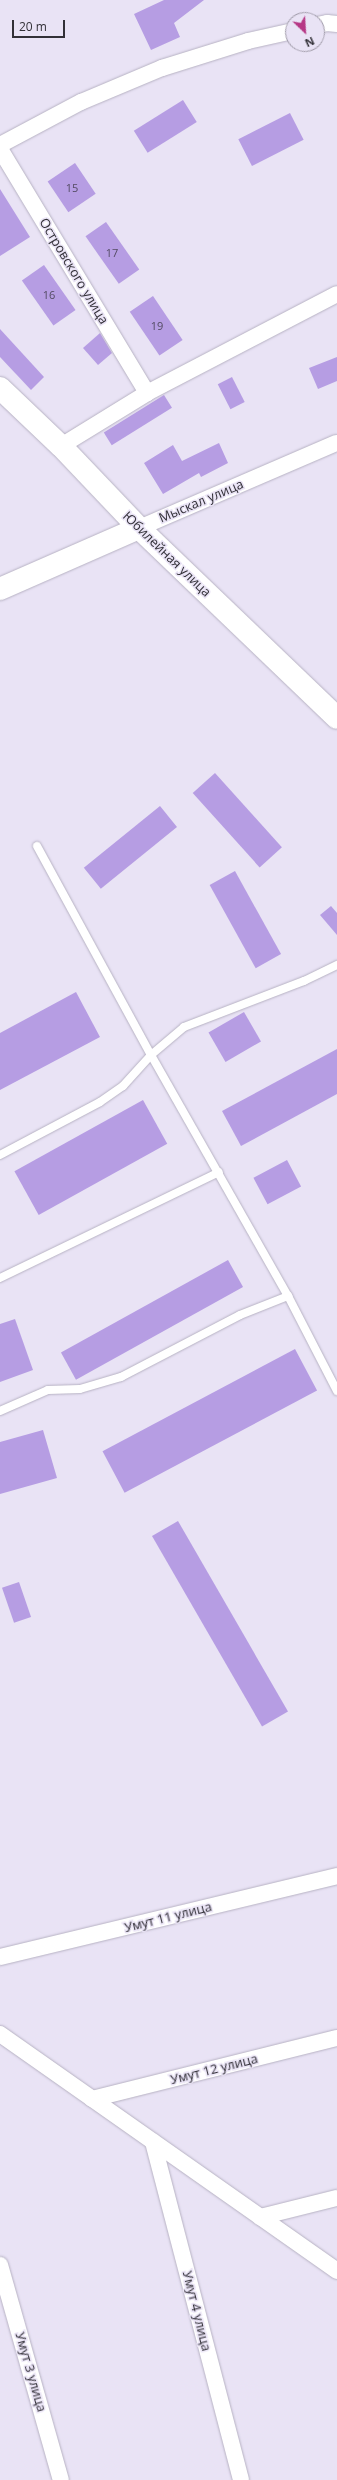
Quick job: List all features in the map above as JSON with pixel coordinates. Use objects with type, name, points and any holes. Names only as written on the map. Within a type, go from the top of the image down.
[{"type":"main road","name":"Юбилейная улица","points":[[0,388],[61,446],[139,528],[337,718]]},
{"type":"main road","name":"Мыскал улица","points":[[0,590],[139,528]]},
{"type":"street","points":[[325,24],[337,24]]},
{"type":"street","points":[[0,145],[81,102],[162,68],[248,41],[285,33]]},
{"type":"street","name":"Островского улица","points":[[0,149],[147,393]]},
{"type":"street","points":[[61,446],[147,393],[337,294]]},
{"type":"street","name":"Мыскал улица","points":[[139,528],[336,443]]},
{"type":"street","name":"Умут 11 улица","points":[[0,1957],[337,1876]]},
{"type":"street","points":[[0,2034],[337,2271]]},
{"type":"street","name":"Умут 12 улица","points":[[92,2099],[337,2038]]},
{"type":"street","name":"Умут 4 улица","points":[[153,2142],[241,2480]]},
{"type":"street","points":[[260,2217],[337,2198]]},
{"type":"street","name":"Умут 3 улица","points":[[0,2265],[61,2480]]},
{"type":"lane","points":[[37,846],[151,1055],[219,1172],[288,1296],[337,1391]]},
{"type":"lane","points":[[0,1155],[112,1094],[123,1086],[151,1055],[184,1027],[304,980],[337,965]]},
{"type":"lane","points":[[0,1278],[219,1172]]},
{"type":"lane","points":[[0,1411],[48,1390],[80,1389],[121,1377],[240,1315],[288,1296]]},
{"type":"building","points":[[164,0],[204,0],[174,23],[180,37],[151,50],[134,14]]},
{"type":"building","points":[[183,100],[197,122],[148,153],[134,131]]},
{"type":"building","points":[[290,113],[304,140],[252,166],[238,139]]},
{"type":"building","points":[[75,163],[96,194],[68,212],[48,181]]},
{"type":"building","points":[[0,189],[30,237],[0,256]]},
{"type":"building","points":[[106,222],[139,270],[119,284],[86,236]]},
{"type":"building","points":[[44,265],[76,310],[53,326],[22,280]]},
{"type":"building","points":[[153,296],[183,340],[159,356],[130,312]]},
{"type":"building","points":[[0,329],[44,377],[31,390],[0,357]]},
{"type":"building","points":[[100,333],[112,353],[98,365],[83,348]]},
{"type":"building","points":[[337,357],[337,381],[318,389],[309,368]]},
{"type":"building","points":[[232,377],[245,402],[230,409],[218,384]]},
{"type":"building","points":[[164,395],[172,408],[112,445],[104,433]]},
{"type":"building","points":[[219,443],[228,463],[201,477],[199,473],[163,494],[144,463],[173,445],[182,461]]},
{"type":"building","points":[[215,773],[282,847],[260,867],[193,793]]},
{"type":"building","points":[[160,806],[177,827],[101,889],[84,868]]},
{"type":"building","points":[[235,871],[281,954],[256,968],[210,885]]},
{"type":"building","points":[[331,906],[337,913],[337,935],[320,915]]},
{"type":"building","points":[[76,992],[100,1037],[0,1090],[0,1033]]},
{"type":"building","points":[[244,1012],[261,1041],[225,1062],[208,1032]]},
{"type":"building","points":[[337,1049],[337,1094],[241,1146],[222,1111]]},
{"type":"building","points":[[143,1100],[167,1144],[39,1215],[14,1171]]},
{"type":"building","points":[[287,1160],[301,1186],[268,1204],[253,1178]]},
{"type":"building","points":[[228,1260],[243,1287],[76,1380],[61,1353]]},
{"type":"building","points":[[15,1319],[33,1370],[0,1382],[0,1324]]},
{"type":"building","points":[[295,1349],[317,1390],[125,1493],[103,1451]]},
{"type":"building","points":[[43,1430],[57,1478],[0,1494],[0,1442]]},
{"type":"building","points":[[178,1521],[288,1712],[262,1727],[152,1536]]},
{"type":"building","points":[[19,1582],[31,1617],[14,1623],[2,1588]]}]
